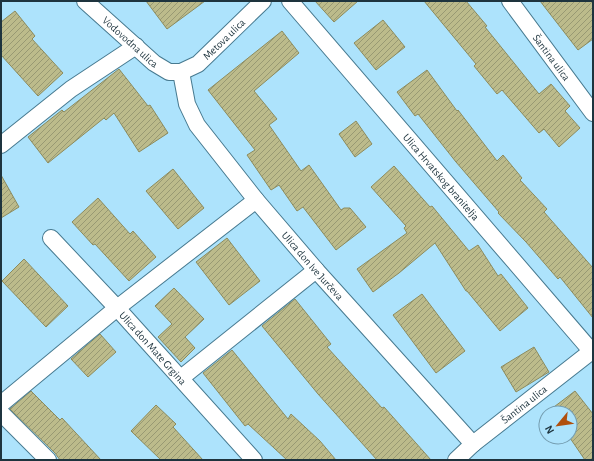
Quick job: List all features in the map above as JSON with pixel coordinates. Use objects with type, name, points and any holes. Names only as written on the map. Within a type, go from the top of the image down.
[{"type":"street","name":"Vodovodna ulica","points":[[85,1],[154,63],[169,72],[181,72]]},
{"type":"street","name":"Metova ulica","points":[[181,72],[198,64],[263,1]]},
{"type":"street","name":"Ulica Hrvatskog branitelja","points":[[290,1],[592,351]]},
{"type":"street","name":"Šantina ulica","points":[[510,1],[593,113]]},
{"type":"street","points":[[1,145],[71,89],[136,46]]},
{"type":"street","name":"Ulica don Ive Jurčeva","points":[[181,72],[187,104],[197,125],[256,200],[316,270],[473,444]]},
{"type":"street","points":[[1,404],[117,308],[256,200]]},
{"type":"street","name":"Ulica don Mate Grgina","points":[[51,238],[117,308],[254,460]]},
{"type":"street","points":[[181,378],[316,270]]},
{"type":"street","name":"Šantina ulica","points":[[456,460],[473,444],[592,351]]},
{"type":"street","points":[[1,413],[48,460]]},
{"type":"building","points":[[146,1],[205,1],[167,29]]},
{"type":"building","points":[[315,1],[358,1],[334,22]]},
{"type":"building","points":[[424,1],[466,1],[539,94],[551,84],[570,106],[565,111],[580,128],[559,147],[544,129],[539,133],[502,90],[497,94],[474,66],[476,64]]},
{"type":"building","points":[[540,1],[593,1],[593,39],[578,50]]},
{"type":"building","points":[[15,11],[35,36],[32,39],[63,73],[38,96],[1,55],[1,22]]},
{"type":"building","points":[[383,20],[405,47],[376,70],[354,43]]},
{"type":"building","points":[[282,31],[299,53],[254,91],[277,119],[269,125],[301,171],[309,165],[341,210],[344,208],[350,208],[366,227],[336,250],[303,207],[297,211],[279,185],[271,190],[247,155],[255,150],[208,90]]},
{"type":"building","points":[[119,69],[148,106],[150,105],[168,133],[139,152],[114,113],[106,120],[104,118],[48,163],[28,137],[62,110],[64,112]]},
{"type":"building","points":[[427,70],[457,111],[458,110],[497,161],[503,155],[522,178],[520,180],[547,209],[544,212],[593,268],[593,318],[560,277],[558,279],[526,242],[498,213],[499,212],[456,162],[418,114],[415,116],[397,92]]},
{"type":"building","points":[[356,121],[372,144],[355,157],[339,134]]},
{"type":"building","points":[[394,166],[430,207],[432,206],[469,251],[478,245],[498,276],[501,274],[528,308],[500,331],[466,291],[435,243],[399,273],[373,292],[357,269],[407,233],[404,228],[406,226],[371,187]]},
{"type":"building","points":[[173,169],[204,208],[178,229],[146,191]]},
{"type":"building","points":[[1,175],[19,207],[1,218]]},
{"type":"building","points":[[98,198],[130,234],[133,231],[156,257],[129,281],[95,244],[93,245],[72,222]]},
{"type":"building","points":[[227,238],[260,281],[229,305],[196,262]]},
{"type":"building","points":[[24,259],[68,306],[46,327],[2,281]]},
{"type":"building","points":[[174,288],[204,319],[185,337],[195,348],[181,362],[158,337],[172,324],[155,306]]},
{"type":"building","points":[[422,294],[465,351],[436,373],[393,315]]},
{"type":"building","points":[[295,299],[331,344],[327,347],[382,408],[384,407],[431,460],[377,460],[318,394],[262,326]]},
{"type":"building","points":[[100,334],[116,352],[88,377],[71,359]]},
{"type":"building","points":[[534,347],[549,372],[516,392],[501,367]]},
{"type":"building","points":[[232,350],[288,419],[291,414],[320,441],[336,460],[287,460],[248,424],[245,426],[203,373]]},
{"type":"building","points":[[31,391],[60,420],[62,418],[101,460],[60,460],[55,453],[10,409]]},
{"type":"building","points":[[575,391],[593,414],[593,460],[585,460],[575,445],[578,445],[578,405],[557,405]]},
{"type":"building","points":[[156,405],[176,424],[173,427],[203,460],[161,460],[131,431]]}]
